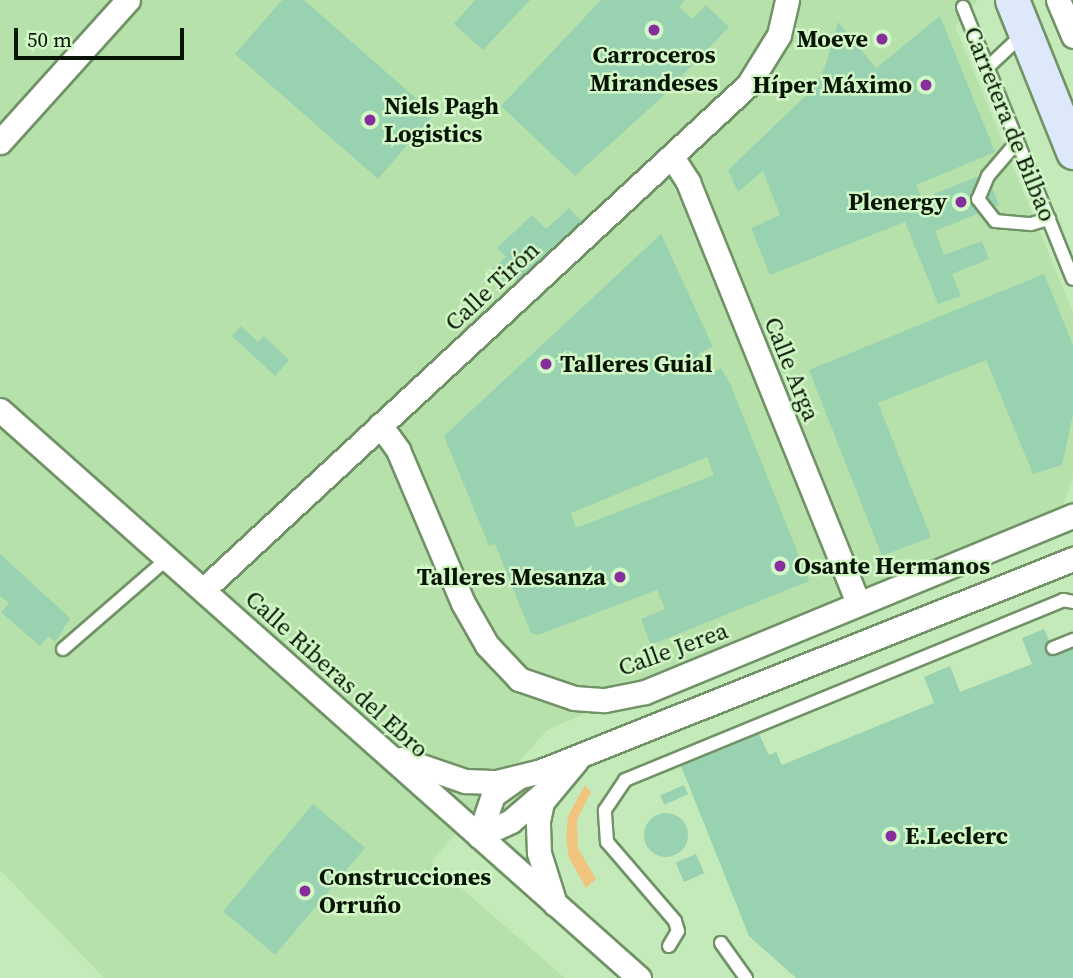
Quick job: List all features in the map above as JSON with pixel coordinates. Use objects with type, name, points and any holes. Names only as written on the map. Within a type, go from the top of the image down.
[{"type":"main road","name":"Carretera de Bilbao","points":[[1012,0],[1073,152]]},
{"type":"street","points":[[0,142],[128,0]]},
{"type":"street","name":"Calle Tirón","points":[[202,590],[748,85],[779,35],[787,0]]},
{"type":"street","points":[[1058,0],[1073,36]]},
{"type":"street","name":"Calle Arga","points":[[672,157],[688,182],[858,603]]},
{"type":"street","name":"Calle Riberas del Ebro","points":[[0,410],[639,978]]},
{"type":"street","name":"Calle Jerea","points":[[380,425],[398,450],[475,627],[504,666],[541,690],[606,700],[645,692],[1073,516]]},
{"type":"street","points":[[386,753],[465,781],[497,782],[579,758],[1073,559]]},
{"type":"street","points":[[479,836],[511,821],[579,758]]},
{"type":"street","points":[[479,836],[493,795],[525,774]]},
{"type":"street","points":[[554,783],[542,802],[538,838],[555,904]]},
{"type":"lane","name":"Carretera de Bilbao","points":[[963,7],[1073,279]]},
{"type":"lane","points":[[987,68],[1025,33]]},
{"type":"lane","points":[[1017,142],[981,185],[978,199],[995,221],[1031,224],[1049,219]]},
{"type":"lane","points":[[64,649],[166,559]]},
{"type":"lane","points":[[668,946],[678,931],[675,921],[607,842],[605,810],[625,780],[1063,600],[1073,602]]},
{"type":"lane","points":[[1053,648],[1073,640]]},
{"type":"lane","points":[[721,943],[746,978]]},
{"type":"shaded area","points":[[0,0],[978,0],[955,26],[1073,312],[1073,478],[1063,506],[547,730],[431,862],[565,978],[104,978],[0,870]]},
{"type":"shaded area","points":[[585,785],[591,792],[577,820],[578,848],[596,879],[586,888],[569,858],[566,838],[568,816]]},
{"type":"building","points":[[282,0],[304,0],[434,114],[378,179],[235,54]]},
{"type":"building","points":[[475,0],[530,0],[483,50],[454,24]]},
{"type":"building","points":[[601,0],[685,0],[679,7],[692,19],[706,5],[729,27],[661,98],[575,176],[501,106]]},
{"type":"building","points":[[940,16],[995,152],[916,185],[922,199],[986,173],[999,205],[935,231],[944,255],[982,241],[989,259],[952,274],[961,296],[938,304],[905,222],[770,275],[751,228],[780,215],[763,171],[738,192],[728,170],[813,89],[825,67],[838,22],[876,68]]},
{"type":"building","points":[[569,208],[584,224],[517,283],[513,279],[507,285],[492,269],[506,257],[497,248],[532,215],[546,229]]},
{"type":"building","points":[[661,234],[713,347],[699,353],[707,375],[721,368],[731,386],[809,581],[651,645],[641,619],[665,609],[657,590],[538,635],[531,633],[495,544],[489,546],[444,436]],"holes":[[[707,457],[714,475],[576,528],[571,513]]]},
{"type":"building","points":[[1044,274],[1073,345],[1073,414],[1062,465],[1033,474],[986,360],[878,403],[931,537],[882,556],[809,370]]},
{"type":"building","points":[[241,326],[258,342],[264,336],[289,360],[275,376],[232,336]]},
{"type":"building","points":[[0,554],[70,618],[55,642],[49,636],[40,646],[1,612],[9,603],[0,596]]},
{"type":"building","name":"E.Leclerc","points":[[1044,629],[1055,654],[1073,647],[1073,978],[796,978],[749,936],[681,766],[759,734],[769,755],[776,752],[782,765],[934,703],[924,677],[950,666],[960,692],[1032,664],[1022,638]]},
{"type":"building","points":[[684,785],[688,794],[664,805],[660,796]]},
{"type":"building","points":[[313,804],[365,848],[275,955],[223,911]]},
{"type":"building","points":[[666,813],[681,820],[688,835],[681,850],[666,857],[651,850],[644,835],[651,820]]},
{"type":"building","points":[[696,854],[704,873],[684,882],[676,863]]},
{"type":"place","name":"Carroceros Mirandeses","points":[[654,30]]},
{"type":"place","name":"Moeve","points":[[882,39]]},
{"type":"place","name":"Híper Máximo","points":[[926,85]]},
{"type":"place","name":"Niels Pagh Logistics","points":[[370,120]]},
{"type":"place","name":"Plenergy","points":[[961,202]]},
{"type":"place","name":"Talleres Guial","points":[[546,364]]},
{"type":"place","name":"Osante Hermanos","points":[[780,566]]},
{"type":"place","name":"Talleres Mesanza","points":[[620,577]]},
{"type":"place","name":"E.Leclerc","points":[[891,836]]},
{"type":"place","name":"Construcciones Orruño","points":[[305,891]]}]
